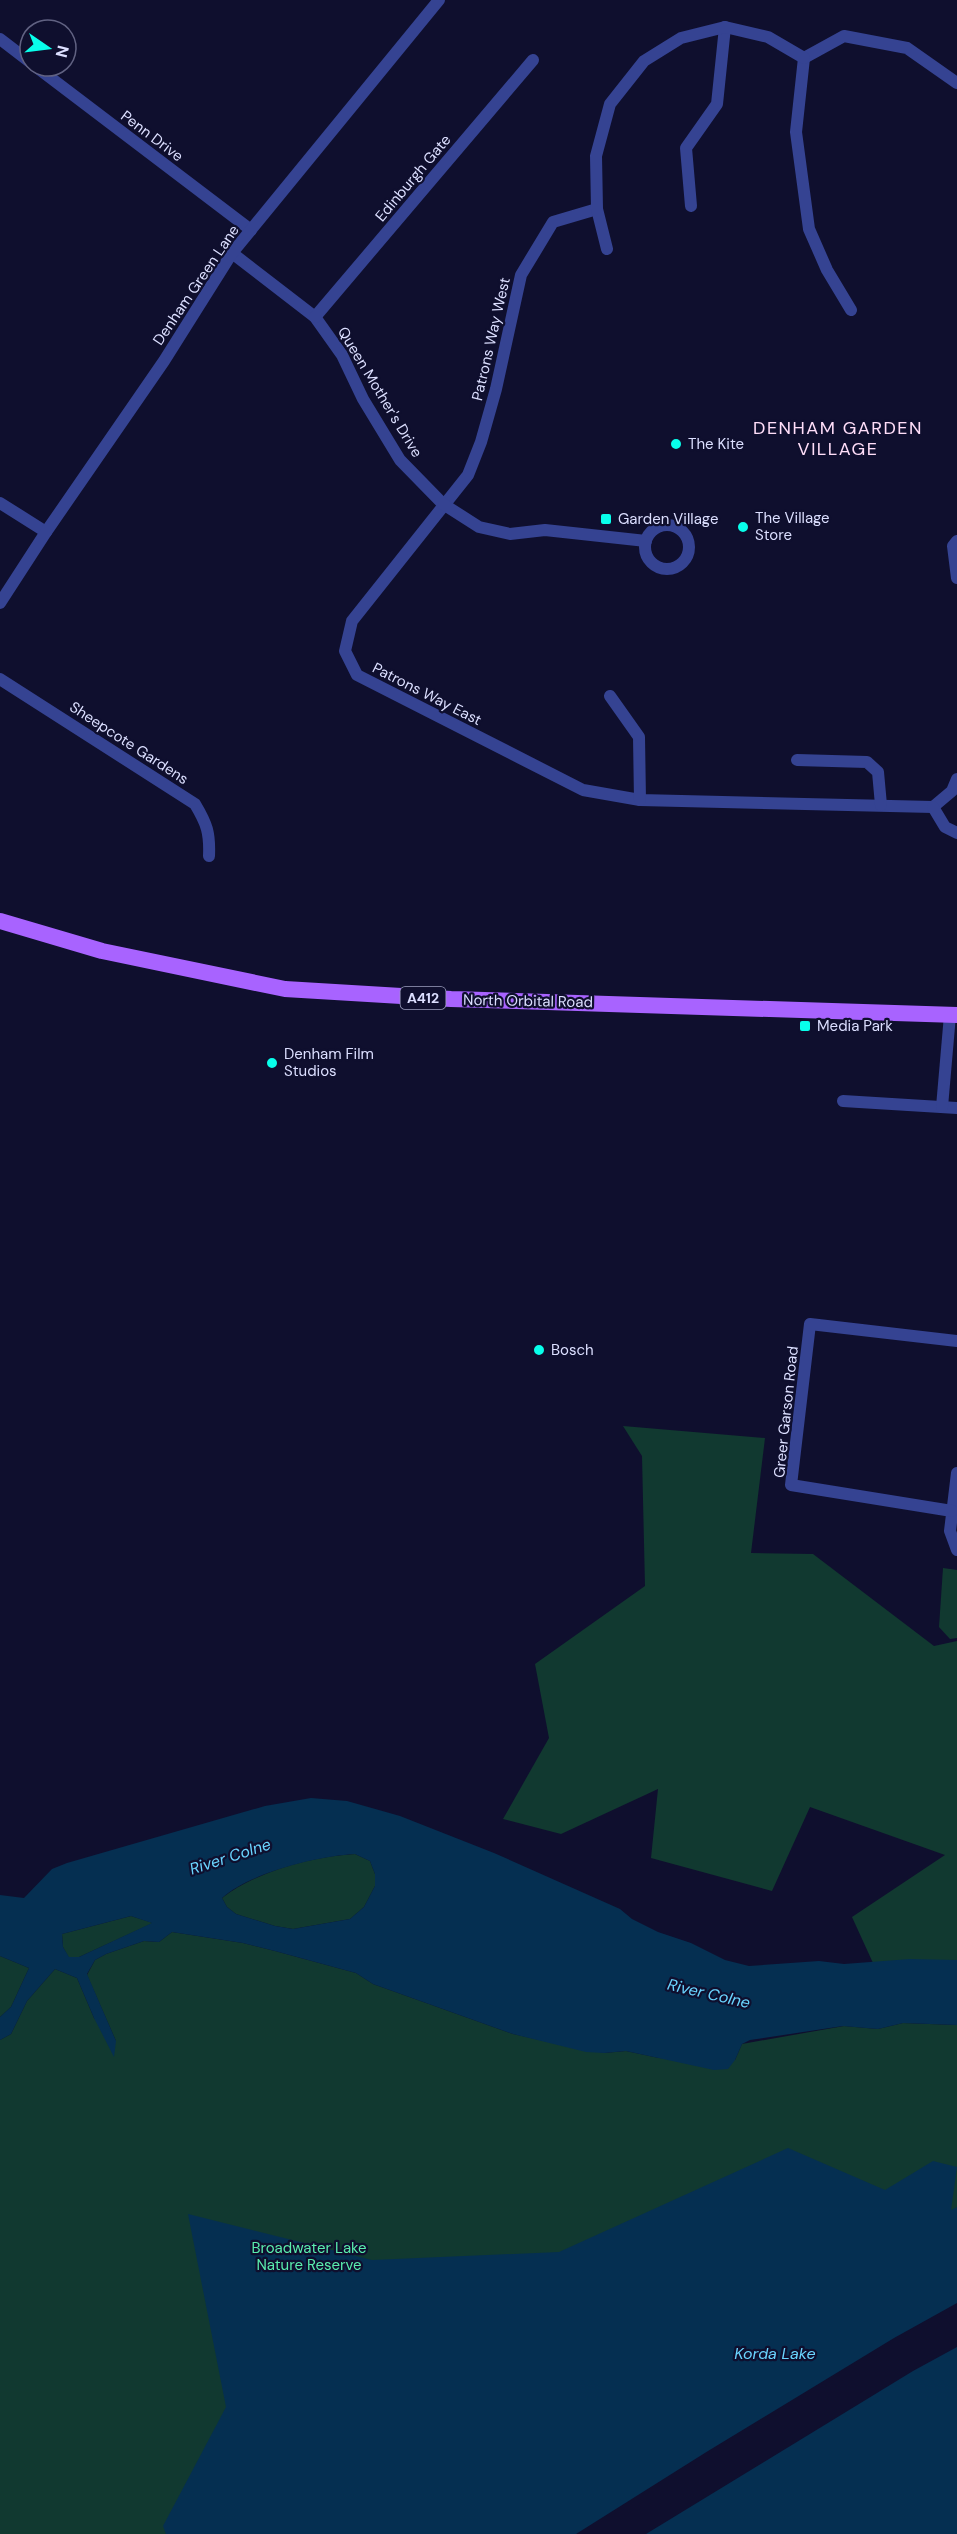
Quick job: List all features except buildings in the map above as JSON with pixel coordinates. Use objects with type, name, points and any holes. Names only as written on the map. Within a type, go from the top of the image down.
[{"type":"main road","name":"North Orbital Road","points":[[0,921],[102,951],[285,989],[451,999],[953,1015]]},
{"type":"street","name":"Denham Green Lane","points":[[0,603],[164,361],[232,253],[439,0]]},
{"type":"street","points":[[607,249],[597,209],[596,156],[610,104],[644,61],[681,38],[725,27],[768,37],[804,58]]},
{"type":"street","points":[[691,206],[686,148],[717,104],[725,27]]},
{"type":"street","points":[[804,58],[844,36],[907,48],[957,83]]},
{"type":"street","points":[[0,39],[18,53]]},
{"type":"street","points":[[804,58],[796,132],[808,229],[827,270],[851,310]]},
{"type":"street","name":"Edinburgh Gate","points":[[315,316],[533,60]]},
{"type":"street","name":"Penn Drive","points":[[51,78],[250,230]]},
{"type":"street","name":"Patrons Way West","points":[[443,504],[468,475],[481,442],[496,389],[520,274],[553,222],[597,209]]},
{"type":"street","name":"Queen Mother's Drive","points":[[232,253],[315,316],[342,355],[363,399],[400,460],[443,504],[479,527],[510,534],[545,531],[646,542]]},
{"type":"street","points":[[0,503],[46,532]]},
{"type":"street","name":"Patrons Way East","points":[[443,504],[352,621],[345,651],[357,675],[583,790],[640,800],[933,807]]},
{"type":"street","points":[[955,543],[957,578]]},
{"type":"street","name":"Sheepcote Gardens","points":[[0,678],[195,804],[210,836],[209,856]]},
{"type":"street","points":[[610,696],[639,737],[640,800]]},
{"type":"street","points":[[797,760],[867,762],[878,772],[881,805]]},
{"type":"street","points":[[957,779],[952,791],[933,807],[945,827],[957,833]]},
{"type":"street","points":[[942,1107],[953,1015]]},
{"type":"street","points":[[843,1101],[957,1107]]},
{"type":"street","name":"Greer Garson Road","points":[[952,1511],[791,1485],[810,1324],[957,1341]]},
{"type":"street","points":[[957,1473],[950,1531],[957,1550]]},
{"type":"green space","points":[[623,1426],[765,1438],[751,1553],[813,1554],[934,1646],[957,1641],[957,1961],[873,1963],[852,1917],[945,1855],[810,1807],[772,1891],[651,1858],[658,1789],[561,1834],[503,1819],[549,1738],[535,1664],[645,1586],[642,1456]]},
{"type":"green space","points":[[943,1568],[957,1570],[957,1638],[950,1639],[939,1627]]},
{"type":"green space","points":[[355,1854],[370,1861],[375,1874],[375,1886],[364,1907],[350,1919],[293,1929],[236,1914],[227,1907],[222,1898],[251,1880],[285,1867],[321,1858]]},
{"type":"green space","points":[[131,1916],[153,1923],[79,1957],[69,1958],[63,1947],[62,1934]]},
{"type":"green space","name":"Broadwater Lake Nature Reserve","points":[[172,1932],[243,1943],[356,1973],[373,1984],[513,2034],[604,2053],[626,2051],[659,2058],[735,2060],[742,2044],[844,2026],[878,2029],[903,2023],[957,2025],[957,2534],[0,2534],[0,2040],[11,2034],[27,2001],[55,1969],[77,1978],[94,2018],[116,2041],[87,1975],[95,1960],[106,1954],[144,1941],[159,1942]]},
{"type":"green space","points":[[0,1956],[29,1968],[11,2007],[0,2017]]},
{"type":"water","name":"River Colne","points":[[311,1798],[347,1801],[400,1816],[494,1853],[620,1909],[632,1919],[658,1932],[691,1943],[725,1960],[749,1966],[819,1961],[844,1964],[910,1959],[957,1960],[957,2025],[903,2023],[878,2029],[843,2026],[750,2040],[742,2044],[728,2069],[714,2070],[626,2051],[586,2052],[513,2034],[373,1984],[356,1973],[243,1943],[172,1932],[159,1942],[144,1941],[106,1954],[95,1960],[87,1974],[116,2041],[114,2057],[77,1978],[55,1969],[27,2001],[11,2034],[0,2040],[0,2017],[11,2007],[29,1968],[0,1956],[0,1895],[24,1898],[52,1869],[67,1863],[265,1806]],"holes":[[[355,1854],[370,1861],[375,1874],[375,1886],[364,1907],[350,1919],[293,1929],[236,1914],[227,1907],[222,1898],[249,1881],[285,1867],[322,1858]],[[131,1916],[152,1923],[79,1957],[69,1957],[63,1947],[62,1934]]]},
{"type":"water","name":"Korda Lake","points":[[788,2148],[885,2190],[933,2161],[957,2167],[951,2210],[957,2207],[957,2534],[166,2534],[163,2526],[226,2407],[188,2214],[372,2260],[559,2252]]},
{"type":"pier","points":[[957,2303],[957,2347],[913,2371],[646,2534],[576,2534],[894,2338]]},
{"type":"place","name":"The Kite","points":[[676,444]]},
{"type":"place","name":"Garden Village","points":[[606,519]]},
{"type":"place","name":"The Village Store","points":[[743,527]]},
{"type":"place","name":"Media Park","points":[[805,1026]]},
{"type":"place","name":"Denham Film Studios","points":[[272,1063]]},
{"type":"place","name":"Bosch","points":[[539,1350]]},
{"type":"district","name":"DENHAM GARDEN VILLAGE","points":[[838,438]]}]
